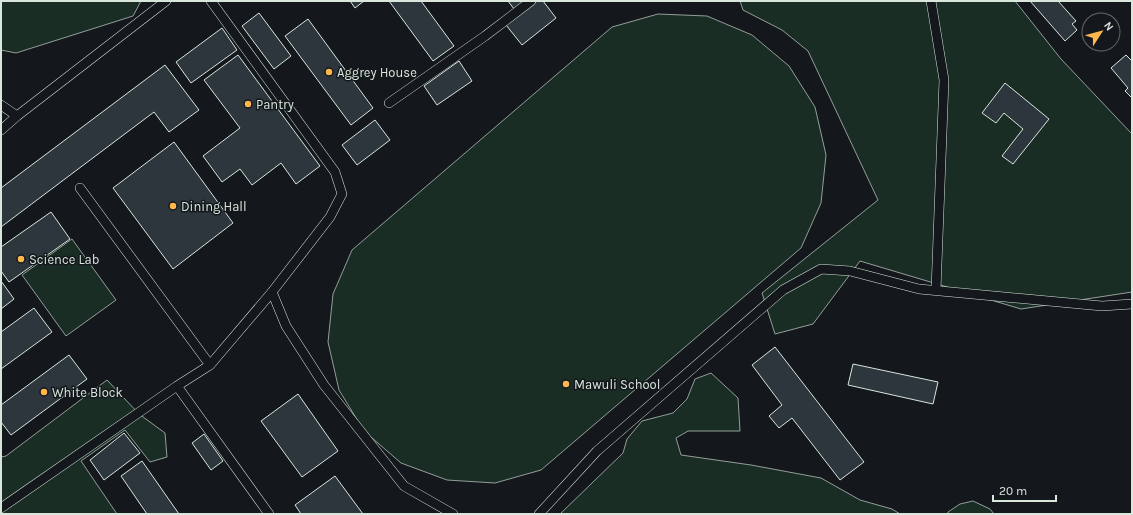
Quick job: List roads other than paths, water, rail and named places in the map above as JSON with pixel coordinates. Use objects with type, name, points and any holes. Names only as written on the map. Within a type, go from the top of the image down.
[{"type":"lane","points":[[1,130],[166,1]]},
{"type":"lane","points":[[1,508],[177,386],[210,365],[272,292],[330,217],[342,194],[335,172],[211,1]]},
{"type":"lane","points":[[389,103],[485,36],[531,1]]},
{"type":"lane","points":[[931,1],[944,80],[936,290]]},
{"type":"lane","points":[[1,105],[17,116]]},
{"type":"lane","points":[[80,188],[210,365]]},
{"type":"lane","points":[[539,514],[597,451],[783,290],[821,269],[850,271],[918,289],[1102,306],[1132,304]]},
{"type":"lane","points":[[272,292],[286,326],[324,385],[404,486],[453,514]]},
{"type":"lane","points":[[177,386],[270,514]]},
{"type":"place","name":"Aggrey House","points":[[329,72]]},
{"type":"place","name":"Pantry","points":[[248,104]]},
{"type":"place","name":"Dining Hall","points":[[173,206]]},
{"type":"place","name":"Science Lab","points":[[21,259]]},
{"type":"place","name":"Mawuli School","points":[[566,384]]},
{"type":"place","name":"White Block","points":[[44,392]]}]
